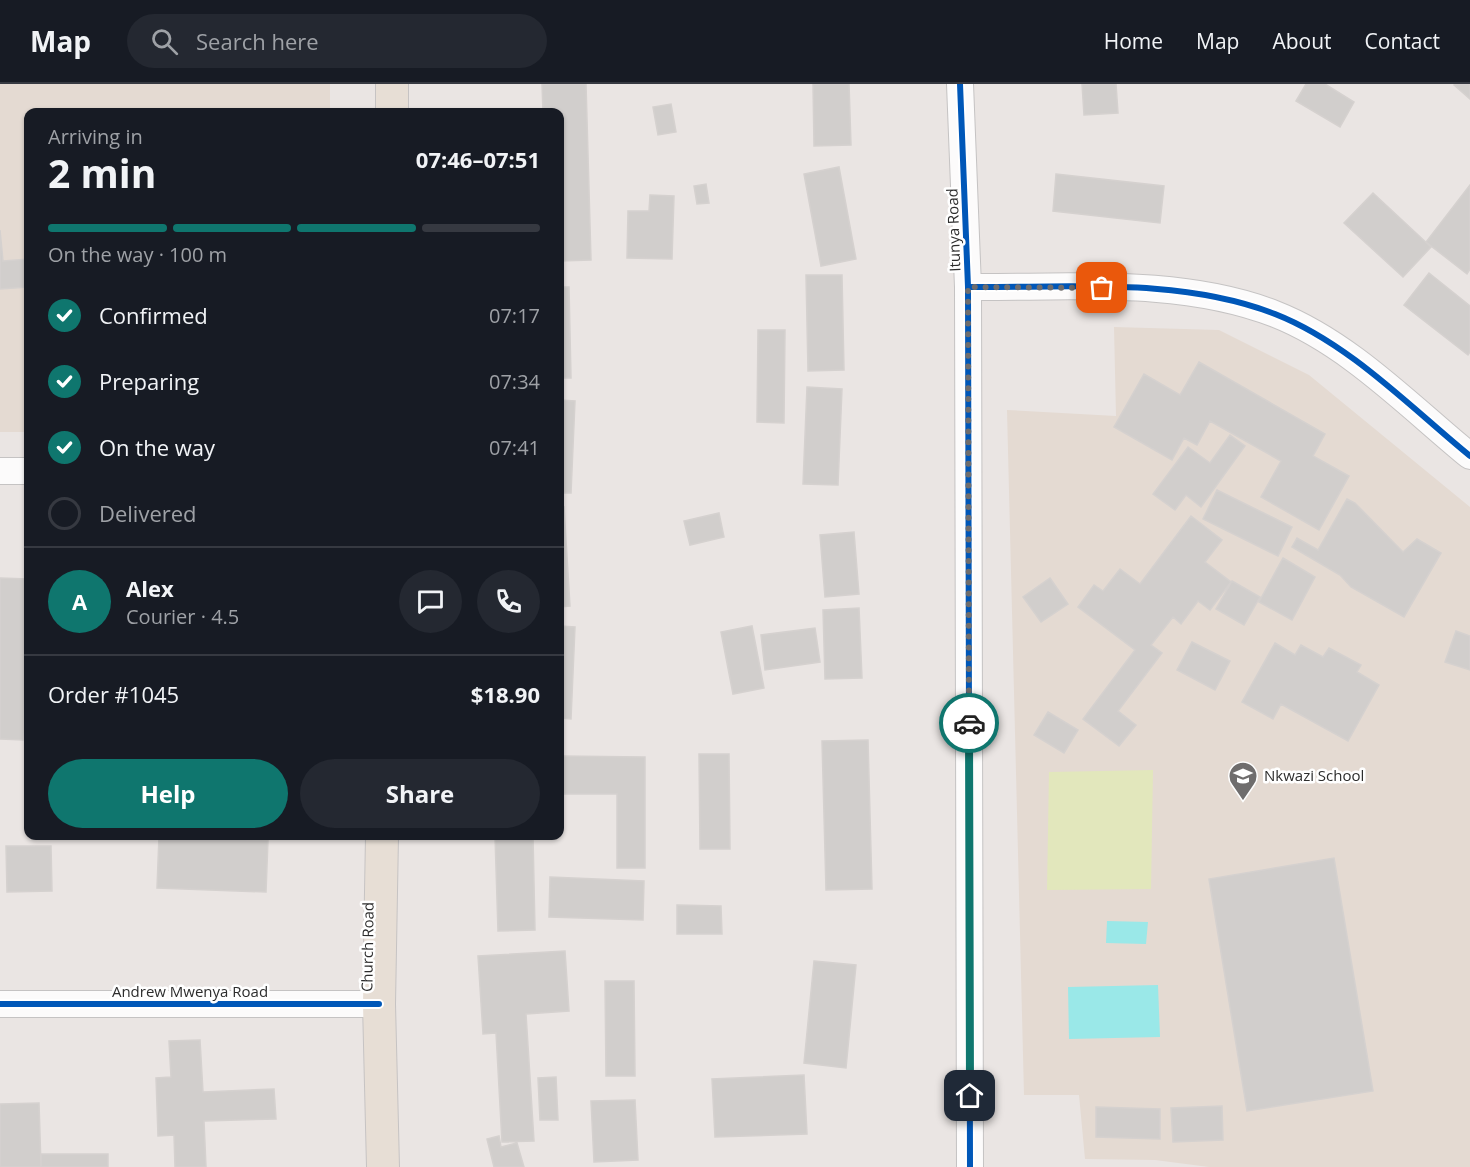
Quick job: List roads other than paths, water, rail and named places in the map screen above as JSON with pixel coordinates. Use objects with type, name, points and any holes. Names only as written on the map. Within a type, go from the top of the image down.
[{"type":"main road","points":[[392,84],[392,108]]},
{"type":"main road","name":"Church Road","points":[[382,840],[379,1004],[383,1167]]},
{"type":"street","name":"Itunya Road","points":[[960,84],[968,287],[970,1167]]},
{"type":"street","points":[[968,287],[1147,289],[1239,303],[1276,315],[1340,350],[1470,456]]},
{"type":"street","points":[[0,471],[24,471]]},
{"type":"street","name":"Andrew Mwenya Road","points":[[0,1004],[379,1004]]},
{"type":"water","points":[[1107,921],[1148,922],[1146,944],[1106,943]]},
{"type":"water","points":[[1158,985],[1160,1037],[1069,1039],[1068,987]]},
{"type":"place","name":"Nkwazi School","points":[[1243,802]]}]
